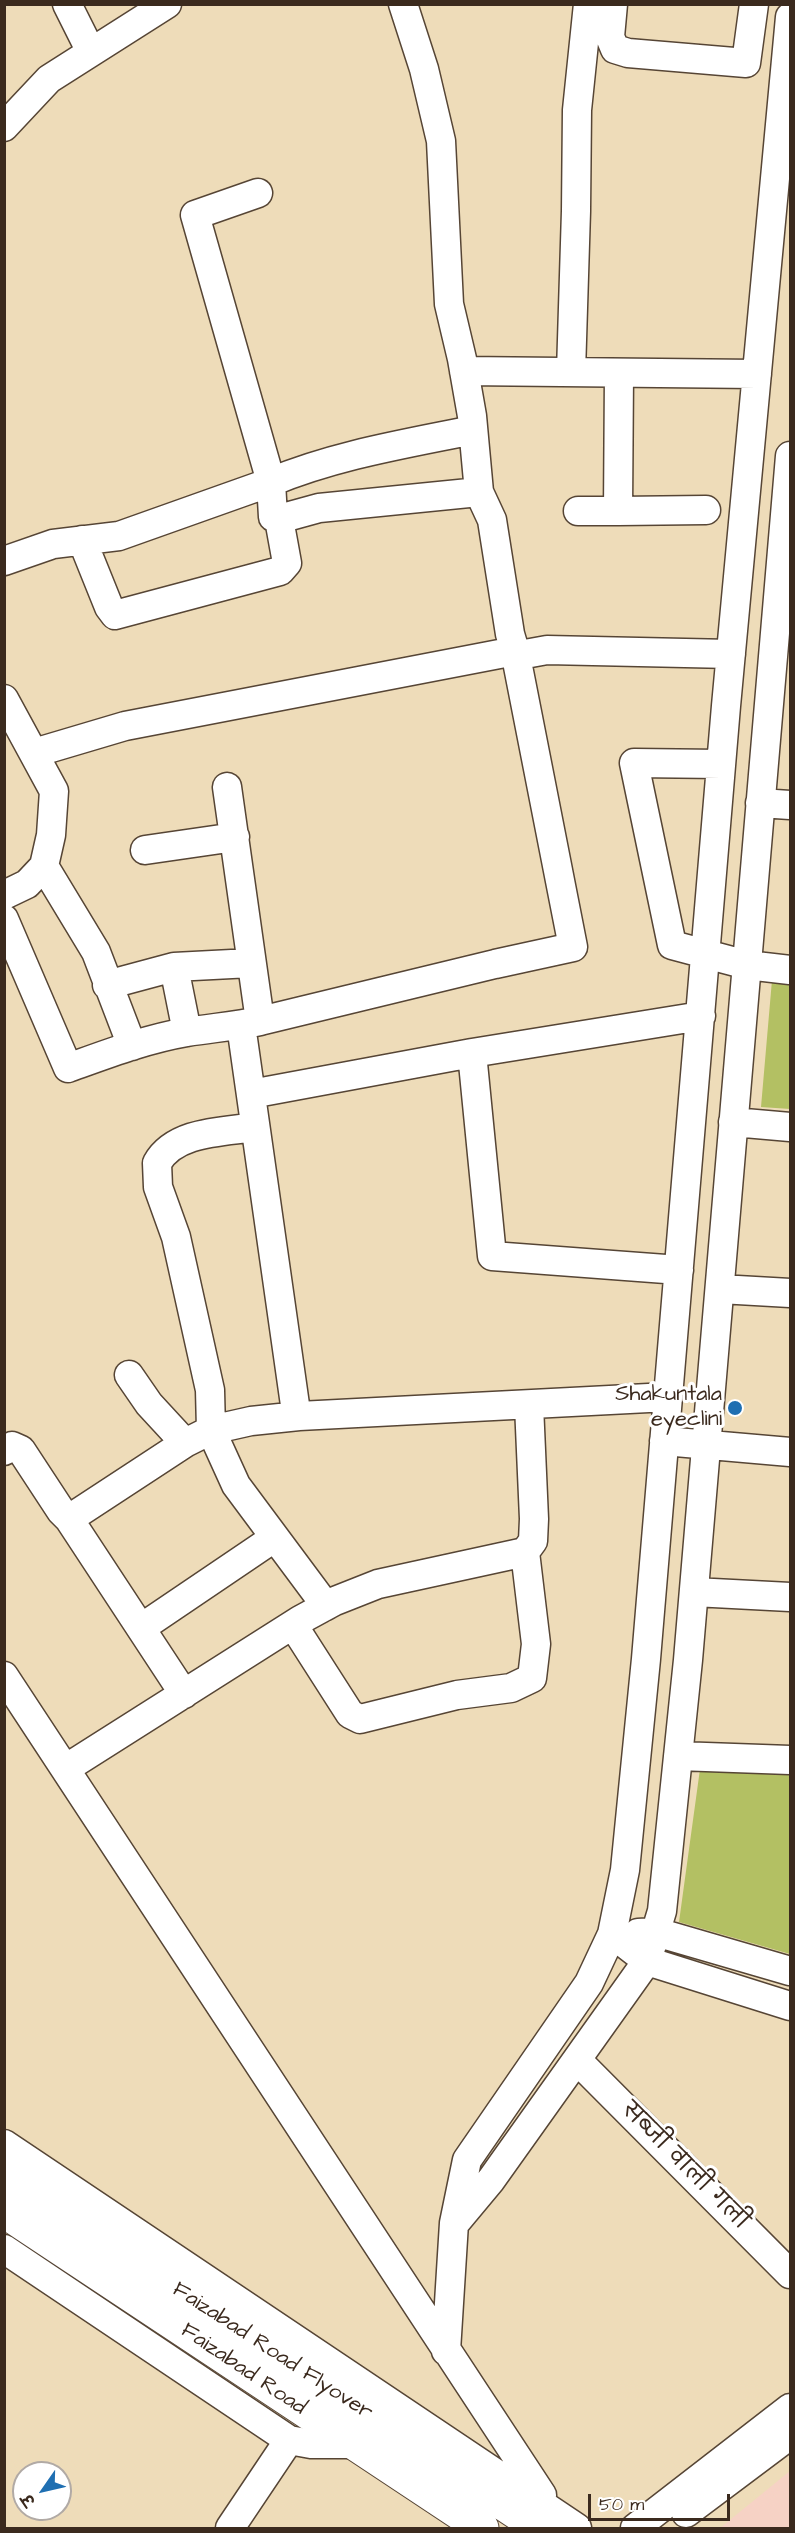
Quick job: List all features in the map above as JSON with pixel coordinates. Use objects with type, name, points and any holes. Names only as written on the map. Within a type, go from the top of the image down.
[{"type":"highway","name":"Faizabad Road Flyover","points":[[4,2175],[540,2516]]},
{"type":"highway","name":"Faizabad Road","points":[[4,2211],[482,2529]]},
{"type":"street","points":[[67,4],[91,52]]},
{"type":"street","points":[[4,127],[49,79],[167,4]]},
{"type":"street","points":[[4,919],[68,1068],[132,1046],[187,1032],[251,1023],[573,947],[510,634],[492,520],[479,492],[464,371],[449,304],[441,141],[424,69],[403,4]]},
{"type":"street","points":[[571,372],[577,110],[588,4]]},
{"type":"street","points":[[613,4],[610,37],[615,49],[628,53],[746,63],[754,4]]},
{"type":"street","points":[[446,2351],[454,2223],[467,2160],[589,1983],[612,1934],[624,1870],[646,1659],[731,654],[757,374],[778,279],[790,17]]},
{"type":"street","points":[[258,193],[195,215],[271,482],[273,517],[279,519],[329,507],[479,492]]},
{"type":"street","points":[[464,371],[757,374]]},
{"type":"street","points":[[618,511],[619,373]]},
{"type":"street","points":[[4,561],[53,544],[119,536],[302,469],[384,448],[473,430]]},
{"type":"street","points":[[454,2223],[491,2180],[647,1961],[662,1911],[694,1592],[760,803],[783,635],[790,456]]},
{"type":"street","points":[[578,511],[706,510]]},
{"type":"street","points":[[82,540],[109,607],[115,615],[280,571],[287,563],[279,519]]},
{"type":"street","points":[[34,753],[125,726],[515,651],[525,654],[547,650],[731,654]]},
{"type":"street","points":[[4,699],[54,791],[51,835],[44,866],[27,884],[4,895]]},
{"type":"street","points":[[722,764],[634,763],[672,945],[747,965],[790,970]]},
{"type":"street","points":[[227,787],[251,963],[251,1094],[294,1399],[299,1416]]},
{"type":"street","points":[[760,803],[790,805]]},
{"type":"street","points":[[145,850],[235,837]]},
{"type":"street","points":[[44,866],[96,952],[132,1046]]},
{"type":"street","points":[[107,985],[174,967],[251,963]]},
{"type":"street","points":[[174,967],[187,1032]]},
{"type":"street","points":[[251,1094],[472,1053],[701,1016]]},
{"type":"street","points":[[472,1053],[492,1256],[679,1270]]},
{"type":"street","points":[[734,1122],[790,1126]]},
{"type":"street","points":[[255,1127],[195,1136],[172,1146],[157,1163],[158,1187],[176,1237],[210,1390],[211,1430],[236,1485],[326,1606]]},
{"type":"street","points":[[720,1289],[790,1293]]},
{"type":"street","points":[[129,1375],[149,1404],[185,1443]]},
{"type":"street","points":[[69,1519],[185,1443],[211,1430],[251,1421],[299,1416],[668,1396]]},
{"type":"street","points":[[293,1625],[350,1714],[360,1719],[457,1695],[511,1688],[532,1678],[536,1644],[525,1552],[532,1541],[534,1519],[529,1405]]},
{"type":"street","points":[[664,1441],[790,1452]]},
{"type":"street","points":[[4,1451],[12,1446],[21,1450],[184,1694]]},
{"type":"street","points":[[141,1628],[274,1538]]},
{"type":"street","points":[[65,1769],[326,1606],[378,1584],[525,1552]]},
{"type":"street","points":[[694,1592],[790,1597]]},
{"type":"street","points":[[4,1676],[542,2495],[540,2516]]},
{"type":"street","points":[[678,1756],[790,1760]]},
{"type":"street","points":[[612,1934],[656,1932],[790,1971]]},
{"type":"street","points":[[612,1934],[647,1961],[790,2006]]},
{"type":"street","name":"सब्जी वाली गली","points":[[577,2060],[790,2274]]},
{"type":"street","points":[[4,2144],[540,2516],[577,2529]]},
{"type":"street","points":[[4,2249],[289,2440],[311,2444],[354,2444]]},
{"type":"street","points":[[670,2522],[790,2408]]},
{"type":"street","points":[[635,2529],[670,2522],[790,2435]]},
{"type":"street","points":[[230,2529],[289,2440]]},
{"type":"shaded area","points":[[790,2471],[790,2528],[720,2528]]},
{"type":"green space","points":[[772,980],[790,981],[790,1109],[761,1107]]},
{"type":"green space","points":[[700,1769],[790,1771],[790,1954],[679,1922]]},
{"type":"place","name":"Shakuntala eyeclini","points":[[735,1408]]}]
